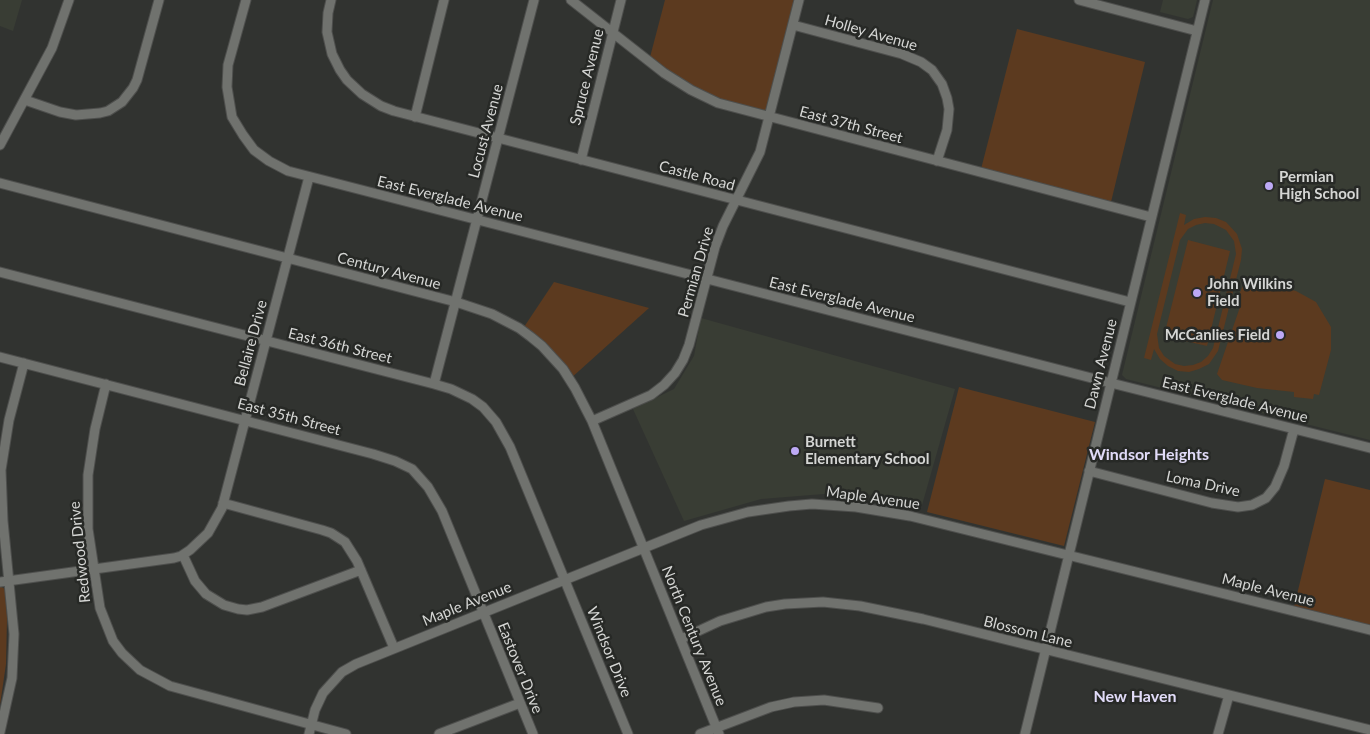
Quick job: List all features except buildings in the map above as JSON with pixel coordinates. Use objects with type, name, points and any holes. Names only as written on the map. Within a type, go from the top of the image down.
[{"type":"street","points":[[0,145],[52,48],[69,0]]},
{"type":"street","points":[[25,100],[53,110],[76,115],[108,111],[122,102],[137,80],[158,0]]},
{"type":"street","name":"East Everglade Avenue","points":[[246,0],[228,66],[227,87],[232,117],[254,150],[288,171],[707,280],[1370,448]]},
{"type":"street","name":"Castle Road","points":[[331,0],[328,13],[328,32],[332,54],[340,70],[354,88],[370,100],[394,111],[1130,302]]},
{"type":"street","points":[[415,117],[444,0]]},
{"type":"street","name":"Locust Avenue","points":[[434,384],[534,0]]},
{"type":"street","name":"East 37th Street","points":[[571,0],[664,73],[690,90],[718,103],[769,118],[1151,217]]},
{"type":"street","name":"Spruce Avenue","points":[[580,160],[621,0]]},
{"type":"street","name":"Permian Drive","points":[[592,422],[651,395],[675,373],[683,360],[689,345],[715,247],[723,226],[760,152],[799,0]]},
{"type":"street","points":[[1079,0],[1197,31]]},
{"type":"street","name":"Dawn Avenue","points":[[1024,734],[1205,0]]},
{"type":"street","name":"Holley Avenue","points":[[793,25],[902,54],[921,62],[932,70],[942,84],[949,109],[946,130],[937,162]]},
{"type":"street","name":"Bellaire Drive","points":[[5,581],[163,560],[183,555],[208,533],[223,503],[308,177]]},
{"type":"street","name":"Century Avenue","points":[[0,183],[456,302],[492,314],[519,328],[542,346],[570,379],[592,422],[643,548]]},
{"type":"street","name":"East 36th Street","points":[[0,272],[434,384],[472,399],[483,407],[496,422],[510,447],[564,580]]},
{"type":"street","name":"East 35th Street","points":[[0,357],[373,454],[412,469],[428,487],[442,511],[483,613]]},
{"type":"street","points":[[0,732],[12,678],[14,634],[5,581],[1,470],[9,420],[24,363]]},
{"type":"street","name":"Redwood Drive","points":[[106,384],[94,429],[88,475],[88,529],[100,608],[108,630],[122,653],[140,670],[170,686],[310,729],[346,734]]},
{"type":"street","name":"Loma Drive","points":[[1089,471],[1220,504],[1238,507],[1252,506],[1266,498],[1275,487],[1284,466],[1294,429]]},
{"type":"street","points":[[223,503],[331,533],[349,547],[361,570],[394,648]]},
{"type":"street","name":"Maple Avenue","points":[[310,729],[320,698],[335,678],[356,664],[700,526],[739,514],[770,508],[812,504],[856,507],[900,514],[1370,630]]},
{"type":"street","name":"North Century Avenue","points":[[643,548],[718,731]]},
{"type":"street","points":[[183,555],[195,581],[206,594],[224,605],[238,609],[262,607],[361,570]]},
{"type":"street","name":"Windsor Drive","points":[[564,580],[628,734]]},
{"type":"street","name":"Blossom Lane","points":[[681,639],[706,627],[748,612],[785,604],[823,602],[844,604],[881,610],[1370,730]]},
{"type":"street","name":"Eastover Drive","points":[[483,613],[533,734]]},
{"type":"street","points":[[1218,734],[1229,695]]},
{"type":"street","points":[[700,734],[718,731],[770,707],[794,702],[824,700],[878,708]]},
{"type":"street","points":[[439,734],[520,703]]},
{"type":"shaded area","points":[[0,0],[22,0],[13,31],[0,26]]},
{"type":"shaded area","points":[[665,0],[799,0],[769,117],[718,103],[649,61]]},
{"type":"shaded area","points":[[1163,0],[1197,0],[1193,17],[1188,19],[1160,12]]},
{"type":"shaded area","name":"Permian High School","points":[[1213,0],[1370,0],[1370,440],[1126,379],[1122,375]]},
{"type":"shaded area","points":[[1017,29],[1145,62],[1110,206],[980,173]]},
{"type":"shaded area","points":[[1180,213],[1186,215],[1184,225],[1194,219],[1205,217],[1216,218],[1226,222],[1237,234],[1242,249],[1241,260],[1218,351],[1209,364],[1189,372],[1178,371],[1168,366],[1160,359],[1154,349],[1151,360],[1144,358]],"holes":[[[1214,224],[1226,230],[1234,241],[1236,254],[1213,348],[1201,362],[1184,366],[1175,364],[1164,356],[1159,348],[1157,334],[1180,240],[1188,229],[1196,225]]]},
{"type":"shaded area","name":"John Wilkins Field","points":[[1188,240],[1230,251],[1207,346],[1164,336]]},
{"type":"shaded area","name":"McCanlies Field","points":[[1251,280],[1296,291],[1316,302],[1331,327],[1331,350],[1319,395],[1314,394],[1313,399],[1294,397],[1294,392],[1257,388],[1222,380],[1217,374],[1241,304],[1236,302],[1244,283],[1248,284]]},
{"type":"shaded area","points":[[554,282],[649,308],[570,379],[522,330]]},
{"type":"shaded area","name":"Burnett Elementary School","points":[[701,318],[955,389],[922,505],[877,495],[836,493],[761,499],[684,521],[633,409],[674,389],[694,356]]},
{"type":"shaded area","points":[[959,387],[1095,422],[1064,546],[927,512]]},
{"type":"shaded area","points":[[1325,479],[1370,490],[1370,630],[1293,611]]},
{"type":"shaded area","points":[[0,586],[5,589],[7,617],[6,664],[0,705]]},
{"type":"place","name":"Permian High School","points":[[1269,186]]},
{"type":"place","name":"John Wilkins Field","points":[[1197,293]]},
{"type":"place","name":"McCanlies Field","points":[[1280,335]]},
{"type":"place","name":"Burnett Elementary School","points":[[795,451]]},
{"type":"district","name":"Windsor Heights","points":[[1149,455]]},
{"type":"district","name":"New Haven","points":[[1135,697]]}]
